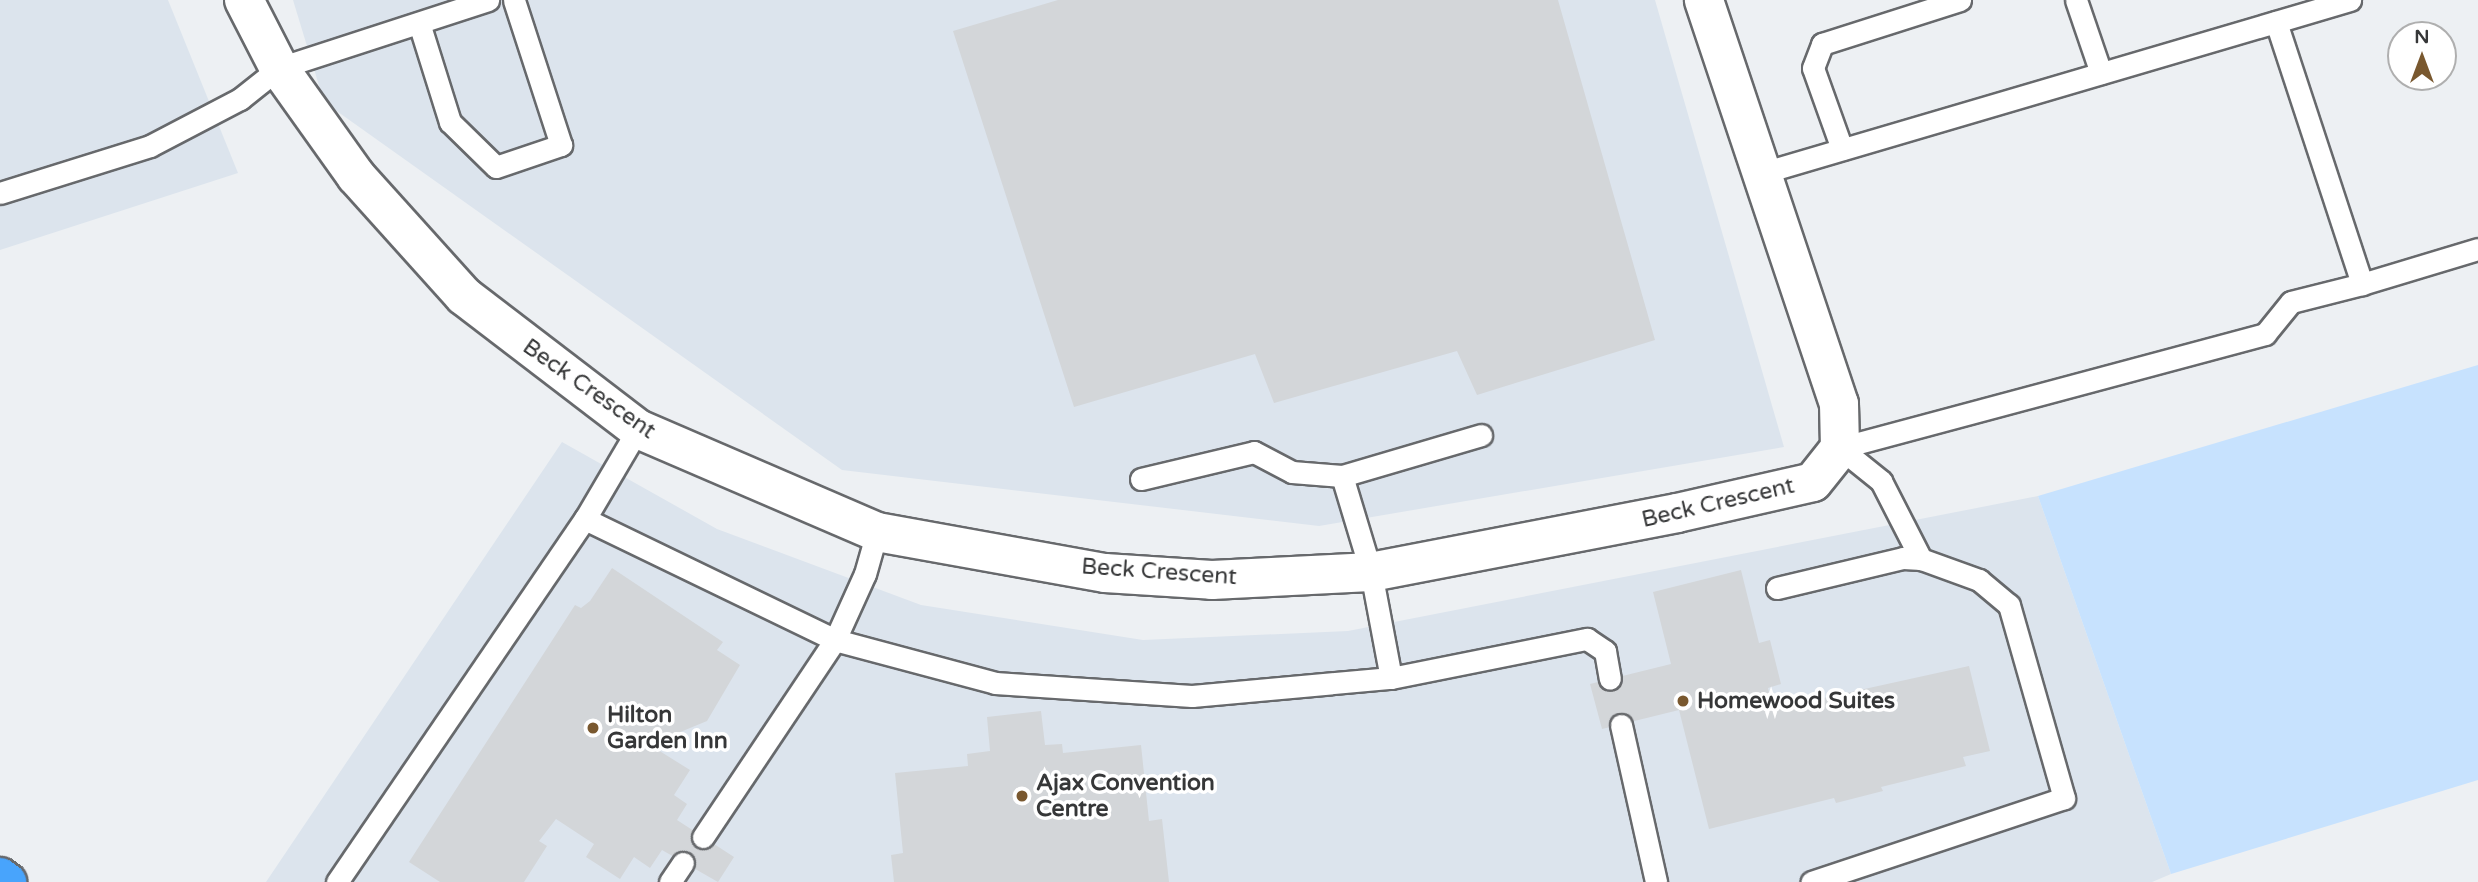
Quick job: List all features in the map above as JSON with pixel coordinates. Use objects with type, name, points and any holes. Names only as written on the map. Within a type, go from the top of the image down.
[{"type":"highway","points":[[0,877],[7,882]]},
{"type":"street","name":"Beck Crescent","points":[[244,0],[279,68],[356,176],[464,296],[638,429],[877,532],[1105,573],[1212,580],[1371,572],[1677,513],[1813,482],[1840,448]]},
{"type":"street","points":[[1704,0],[1839,404],[1840,448]]},
{"type":"lane","points":[[0,193],[150,146],[240,99],[279,68],[488,0]]},
{"type":"lane","points":[[419,23],[450,121],[496,167],[561,145],[514,0]]},
{"type":"lane","points":[[1842,149],[1813,68],[1822,44],[1960,0]]},
{"type":"lane","points":[[2076,0],[2101,73]]},
{"type":"lane","points":[[1762,173],[2350,0]]},
{"type":"lane","points":[[2276,22],[2362,284]]},
{"type":"lane","points":[[1840,448],[2265,334],[2291,302],[2478,249]]},
{"type":"lane","points":[[337,882],[585,519],[638,429]]},
{"type":"lane","points":[[1141,479],[1254,452],[1292,472],[1342,476],[1481,435]]},
{"type":"lane","points":[[1840,448],[1881,481],[1922,559]]},
{"type":"lane","points":[[1342,476],[1371,572],[1391,678]]},
{"type":"lane","points":[[585,519],[835,640],[995,683],[1192,696],[1391,678],[1587,639],[1605,651],[1610,679]]},
{"type":"lane","points":[[703,837],[835,640],[864,574],[877,532]]},
{"type":"lane","points":[[1777,588],[1897,559],[1922,559],[1979,580],[2010,605],[2064,798],[1812,882]]},
{"type":"lane","points":[[1621,724],[1656,882]]},
{"type":"lane","points":[[670,882],[683,863]]},
{"type":"shaded area","points":[[0,0],[168,0],[238,173],[0,250]]},
{"type":"shaded area","points":[[293,0],[1655,0],[1784,447],[1319,526],[842,470],[324,102]]},
{"type":"shaded area","points":[[2478,365],[2478,780],[2171,874],[2038,496]]},
{"type":"shaded area","points":[[562,442],[717,529],[921,605],[1143,640],[1348,631],[2038,496],[2171,874],[2152,882],[266,882]]},
{"type":"building","points":[[1058,0],[1558,0],[1655,340],[1477,395],[1457,351],[1274,403],[1255,354],[1074,407],[953,31]]},
{"type":"building","name":"Hilton Garden Inn","points":[[612,568],[723,642],[717,650],[740,665],[707,721],[673,735],[658,750],[690,770],[674,795],[687,804],[677,820],[734,857],[718,882],[662,850],[650,868],[634,857],[620,879],[586,857],[594,844],[556,819],[539,841],[547,846],[524,882],[440,882],[409,862],[575,605],[581,608],[590,601]]},
{"type":"building","name":"Homewood Suites","points":[[1741,570],[1759,643],[1770,640],[1781,684],[1768,688],[1773,709],[1969,666],[1990,751],[1963,757],[1966,766],[1881,787],[1883,791],[1836,803],[1834,798],[1709,829],[1679,710],[1602,729],[1590,684],[1671,664],[1653,592]]},
{"type":"building","name":"Ajax Convention Centre","points":[[1041,711],[1045,745],[1062,744],[1063,753],[1141,745],[1149,821],[1162,819],[1169,882],[894,882],[891,855],[903,853],[895,773],[968,766],[967,754],[990,751],[987,717]]},
{"type":"place","name":"Homewood Suites","points":[[1683,701]]},
{"type":"place","name":"Hilton Garden Inn","points":[[593,728]]},
{"type":"place","name":"Ajax Convention Centre","points":[[1022,796]]}]
